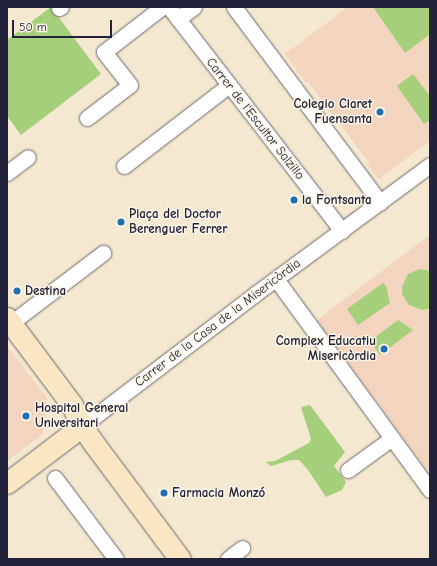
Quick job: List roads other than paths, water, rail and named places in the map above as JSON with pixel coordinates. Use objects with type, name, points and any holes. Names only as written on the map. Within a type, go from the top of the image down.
[{"type":"street","points":[[87,118],[130,85],[104,52],[162,7]]},
{"type":"street","points":[[173,13],[194,7]]},
{"type":"street","points":[[234,7],[380,202]]},
{"type":"street","name":"Carrer de l'Escultor Salzillo","points":[[173,13],[342,231]]},
{"type":"street","points":[[124,166],[229,85]]},
{"type":"street","points":[[7,173],[28,157]]},
{"type":"street","name":"Carrer de la Casa de la Misericòrdia","points":[[7,482],[430,165]]},
{"type":"street","points":[[103,253],[9,321],[72,405],[82,426],[180,559]]},
{"type":"street","points":[[276,279],[430,490]]},
{"type":"street","points":[[348,470],[392,438]]},
{"type":"street","points":[[55,478],[116,559]]},
{"type":"street","points":[[228,559],[242,548]]},
{"type":"place","name":"Colegio Claret Fuensanta","points":[[380,112]]},
{"type":"place","name":"la Fontsanta","points":[[294,200]]},
{"type":"place","name":"Plaça del Doctor Berenguer Ferrer","points":[[121,222]]},
{"type":"place","name":"Destina","points":[[17,291]]},
{"type":"place","name":"Complex Educatiu Misericòrdia","points":[[384,349]]},
{"type":"place","name":"Hospital General Universitari","points":[[26,416]]},
{"type":"place","name":"Farmacia Monzó","points":[[164,493]]}]
